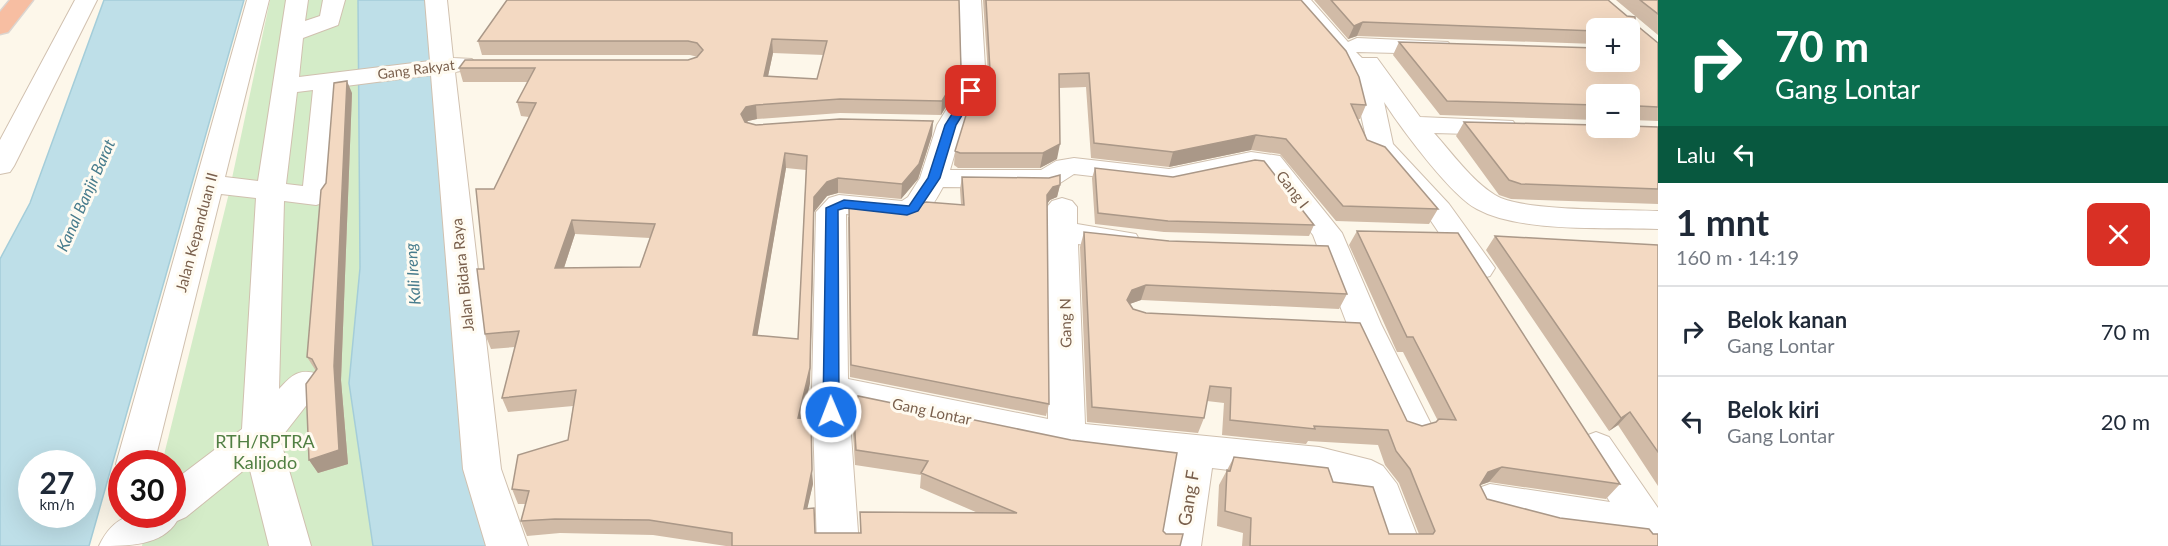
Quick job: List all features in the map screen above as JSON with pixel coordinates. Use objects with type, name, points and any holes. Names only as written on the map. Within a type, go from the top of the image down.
[{"type":"highway","points":[[0,27],[22,0]]},
{"type":"street","points":[[0,166],[86,0]]},
{"type":"street","name":"Jalan Kepanduan II","points":[[139,450],[258,0]]},
{"type":"street","points":[[289,545],[260,436],[267,219],[297,0]]},
{"type":"street","points":[[292,34],[330,20],[334,0]]},
{"type":"street","name":"Jalan Bidara Raya","points":[[436,0],[440,65],[482,469],[507,546]]},
{"type":"street","points":[[838,546],[830,389],[832,208],[844,204],[911,210],[919,203],[934,178],[940,125],[974,84],[970,0]]},
{"type":"street","points":[[1299,0],[1364,74],[1370,87],[1377,136],[1381,146],[1459,236],[1497,296]]},
{"type":"street","points":[[1321,0],[1357,45],[1412,125],[1473,192],[1506,212],[1658,220]]},
{"type":"street","points":[[1357,45],[1465,48]]},
{"type":"street","name":"Gang Rakyat","points":[[286,86],[440,65],[488,64]]},
{"type":"street","points":[[209,184],[312,197],[318,192],[326,81]]},
{"type":"street","points":[[1412,125],[1529,128]]},
{"type":"street","name":"Gang I","points":[[1057,206],[1066,167],[1169,177],[1251,160],[1265,160],[1274,165],[1364,324],[1412,424]]},
{"type":"street","points":[[934,178],[1057,206],[1152,243]]},
{"type":"street","name":"Gang N","points":[[1057,206],[1067,438]]},
{"type":"street","points":[[1320,244],[1363,234]]},
{"type":"street","points":[[1423,235],[1658,247]]},
{"type":"street","points":[[1329,322],[1364,324]]},
{"type":"street","points":[[186,494],[260,436],[305,384]]},
{"type":"street","name":"Gang Lontar","points":[[830,389],[1067,438],[1319,463],[1367,474],[1378,486],[1400,546]]},
{"type":"street","points":[[1581,425],[1652,534]]},
{"type":"street","name":"Gang F","points":[[1180,546],[1196,450]]},
{"type":"street","points":[[1490,501],[1652,534]]},
{"type":"street","points":[[113,546],[118,528]]},
{"type":"street","points":[[120,546],[142,528]]},
{"type":"green space","name":"RTH/RPTRA Kalijodo","points":[[270,0],[358,0],[360,268],[349,383],[373,546],[142,546],[146,528],[186,528],[186,450],[165,450],[228,197]]},
{"type":"water","name":"Kanal Banjir Barat","points":[[104,0],[244,0],[116,450],[108,450],[108,479],[96,521],[96,450],[18,450],[18,528],[94,528],[89,546],[0,546],[0,259],[30,203]]},
{"type":"water","name":"Kali Ireng","points":[[358,0],[425,0],[436,106],[497,546],[373,546],[349,383],[360,268]]},
{"type":"building","points":[[507,0],[959,0],[961,70],[942,101],[840,99],[756,105],[746,107],[741,114],[745,122],[756,125],[840,119],[933,121],[919,164],[902,184],[838,178],[827,182],[814,197],[810,368],[798,418],[811,419],[812,470],[804,509],[814,508],[815,533],[861,533],[860,512],[1017,513],[921,473],[928,461],[856,450],[854,418],[858,396],[1071,440],[1177,453],[1163,531],[1166,534],[1183,534],[1180,546],[732,546],[732,533],[649,520],[521,521],[529,491],[512,489],[518,455],[568,440],[576,390],[502,398],[519,331],[485,334],[477,269],[484,269],[476,189],[494,189],[536,103],[517,102],[535,68],[459,68],[465,60],[688,60],[697,57],[703,50],[697,43],[688,41],[478,41]],"holes":[[[772,39],[827,41],[817,79],[764,76]],[[785,153],[807,156],[798,339],[753,335]],[[572,220],[655,224],[640,267],[555,268]]]},
{"type":"building","points":[[986,0],[1301,0],[1346,51],[1359,77],[1366,105],[1351,104],[1367,140],[1385,147],[1438,209],[1343,206],[1286,139],[1256,135],[1173,152],[1094,143],[1089,73],[1059,74],[1060,144],[1043,153],[960,153],[955,151],[967,112],[990,70]]},
{"type":"building","points":[[1331,0],[1608,0],[1627,16],[1635,17],[1586,18],[1586,31],[1363,22],[1354,26]]},
{"type":"building","points":[[1640,0],[1658,0],[1658,14]]},
{"type":"building","points":[[1640,28],[1658,43],[1658,107],[1640,106],[1640,84],[1586,84],[1586,105],[1447,101],[1399,42],[1586,48],[1586,72],[1640,72]]},
{"type":"building","points":[[347,81],[334,366],[339,450],[309,460],[306,384],[317,369],[312,359],[307,357],[321,190],[326,183],[334,83]]},
{"type":"building","points":[[1464,122],[1586,125],[1586,138],[1640,138],[1640,126],[1658,127],[1658,189],[1521,184],[1509,180]]},
{"type":"building","points":[[1255,160],[1264,161],[1314,225],[1168,221],[1098,213],[1095,168],[1173,177]]},
{"type":"building","points":[[1060,175],[1060,185],[1053,187],[1047,195],[1049,404],[851,365],[849,204],[901,210],[926,202],[964,205],[962,177],[1049,178]]},
{"type":"building","points":[[1357,231],[1458,233],[1620,484],[1502,467],[1488,472],[1480,485],[1487,499],[1560,518],[1649,529],[1653,534],[1658,534],[1658,546],[1250,546],[1251,518],[1225,511],[1227,470],[1230,471],[1234,457],[1328,468],[1333,482],[1373,487],[1389,534],[1433,534],[1435,531],[1410,469],[1396,451],[1388,430],[1314,426],[1315,429],[1230,420],[1231,388],[1210,386],[1204,418],[1092,407],[1084,232],[1169,241],[1328,246],[1347,294],[1146,285],[1132,290],[1127,300],[1133,309],[1146,313],[1360,323],[1407,421],[1422,426],[1439,419],[1456,420],[1413,337],[1407,337]]},
{"type":"building","points":[[1495,236],[1658,245],[1658,452],[1630,412],[1621,418]]},
{"type":"route","points":[[831,412],[832,208],[844,204],[907,211],[914,209],[934,178],[950,125],[971,91]]}]
